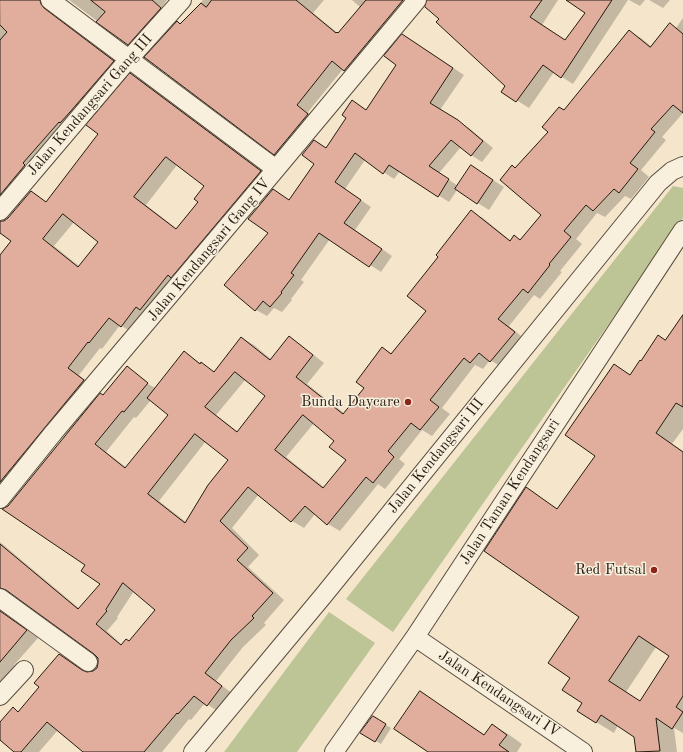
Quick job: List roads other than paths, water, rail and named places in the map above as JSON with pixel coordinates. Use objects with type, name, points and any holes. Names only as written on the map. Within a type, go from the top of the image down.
[{"type":"street","points":[[50,0],[128,60],[276,169]]},
{"type":"street","name":"Jalan Kendangsari Gang III","points":[[0,211],[128,60],[182,0]]},
{"type":"street","name":"Jalan Kendangsari Gang IV","points":[[0,499],[54,432],[417,0]]},
{"type":"street","name":"Jalan Kendangsari III","points":[[193,752],[323,596],[658,183],[672,171],[683,166]]},
{"type":"street","name":"Jalan Taman Kendangsari","points":[[334,752],[415,637],[683,230]]},
{"type":"street","points":[[0,598],[88,662]]},
{"type":"street","name":"Jalan Kendangsari IV","points":[[415,637],[583,752]]},
{"type":"street","points":[[0,696],[24,670]]},
{"type":"place","name":"Bunda Daycare","points":[[408,402]]},
{"type":"place","name":"Red Futsal","points":[[654,570]]}]
